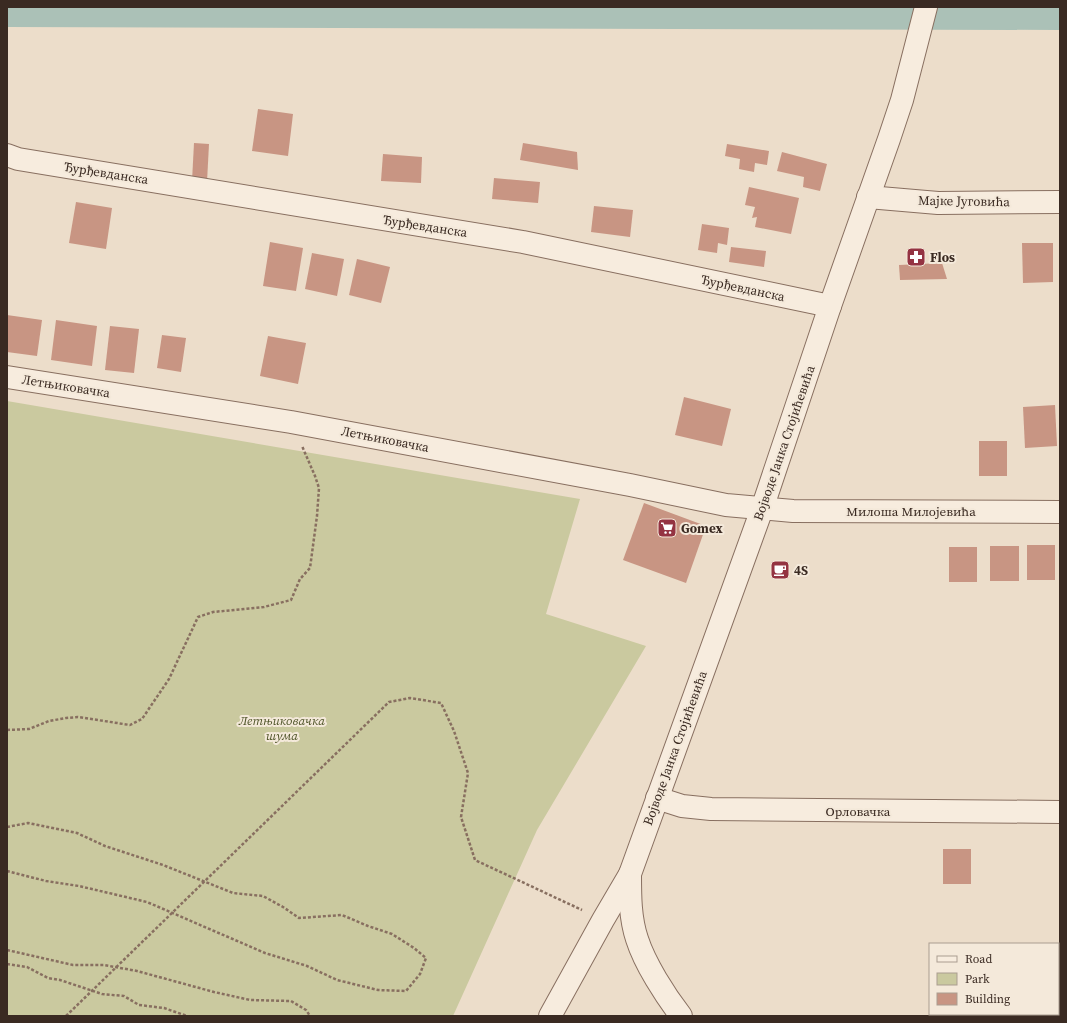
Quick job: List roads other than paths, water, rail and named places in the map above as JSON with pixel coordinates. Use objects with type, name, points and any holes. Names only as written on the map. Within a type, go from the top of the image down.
[{"type":"street","name":"Војводе Јанка Стојићевића","points":[[550,1016],[630,874],[762,509],[830,306],[902,100],[926,7]]},
{"type":"street","name":"Ђурђевданска","points":[[12,157],[523,242],[830,306]]},
{"type":"street","name":"Мајке Југовића","points":[[868,197],[938,203],[1060,202]]},
{"type":"street","name":"Летњиковачка","points":[[7,376],[291,422],[630,485],[726,505],[762,509]]},
{"type":"street","name":"Милоша Милојевића","points":[[762,509],[793,511],[1060,512]]},
{"type":"street","name":"Орловачка","points":[[657,798],[682,806],[731,810],[1060,812]]},
{"type":"street","name":"Војводе Јанка Стојићевића","points":[[630,874],[632,913],[637,939],[658,980],[681,1016]]},
{"type":"waterway","points":[[7,15],[1060,18]]},
{"type":"place","name":"Flos","points":[[916,257]]},
{"type":"place","name":"Gomex","points":[[667,528]]},
{"type":"place","name":"4S","points":[[780,570]]},
{"type":"park label","name":"Летњиковачка шума","points":[[282,728]]}]
